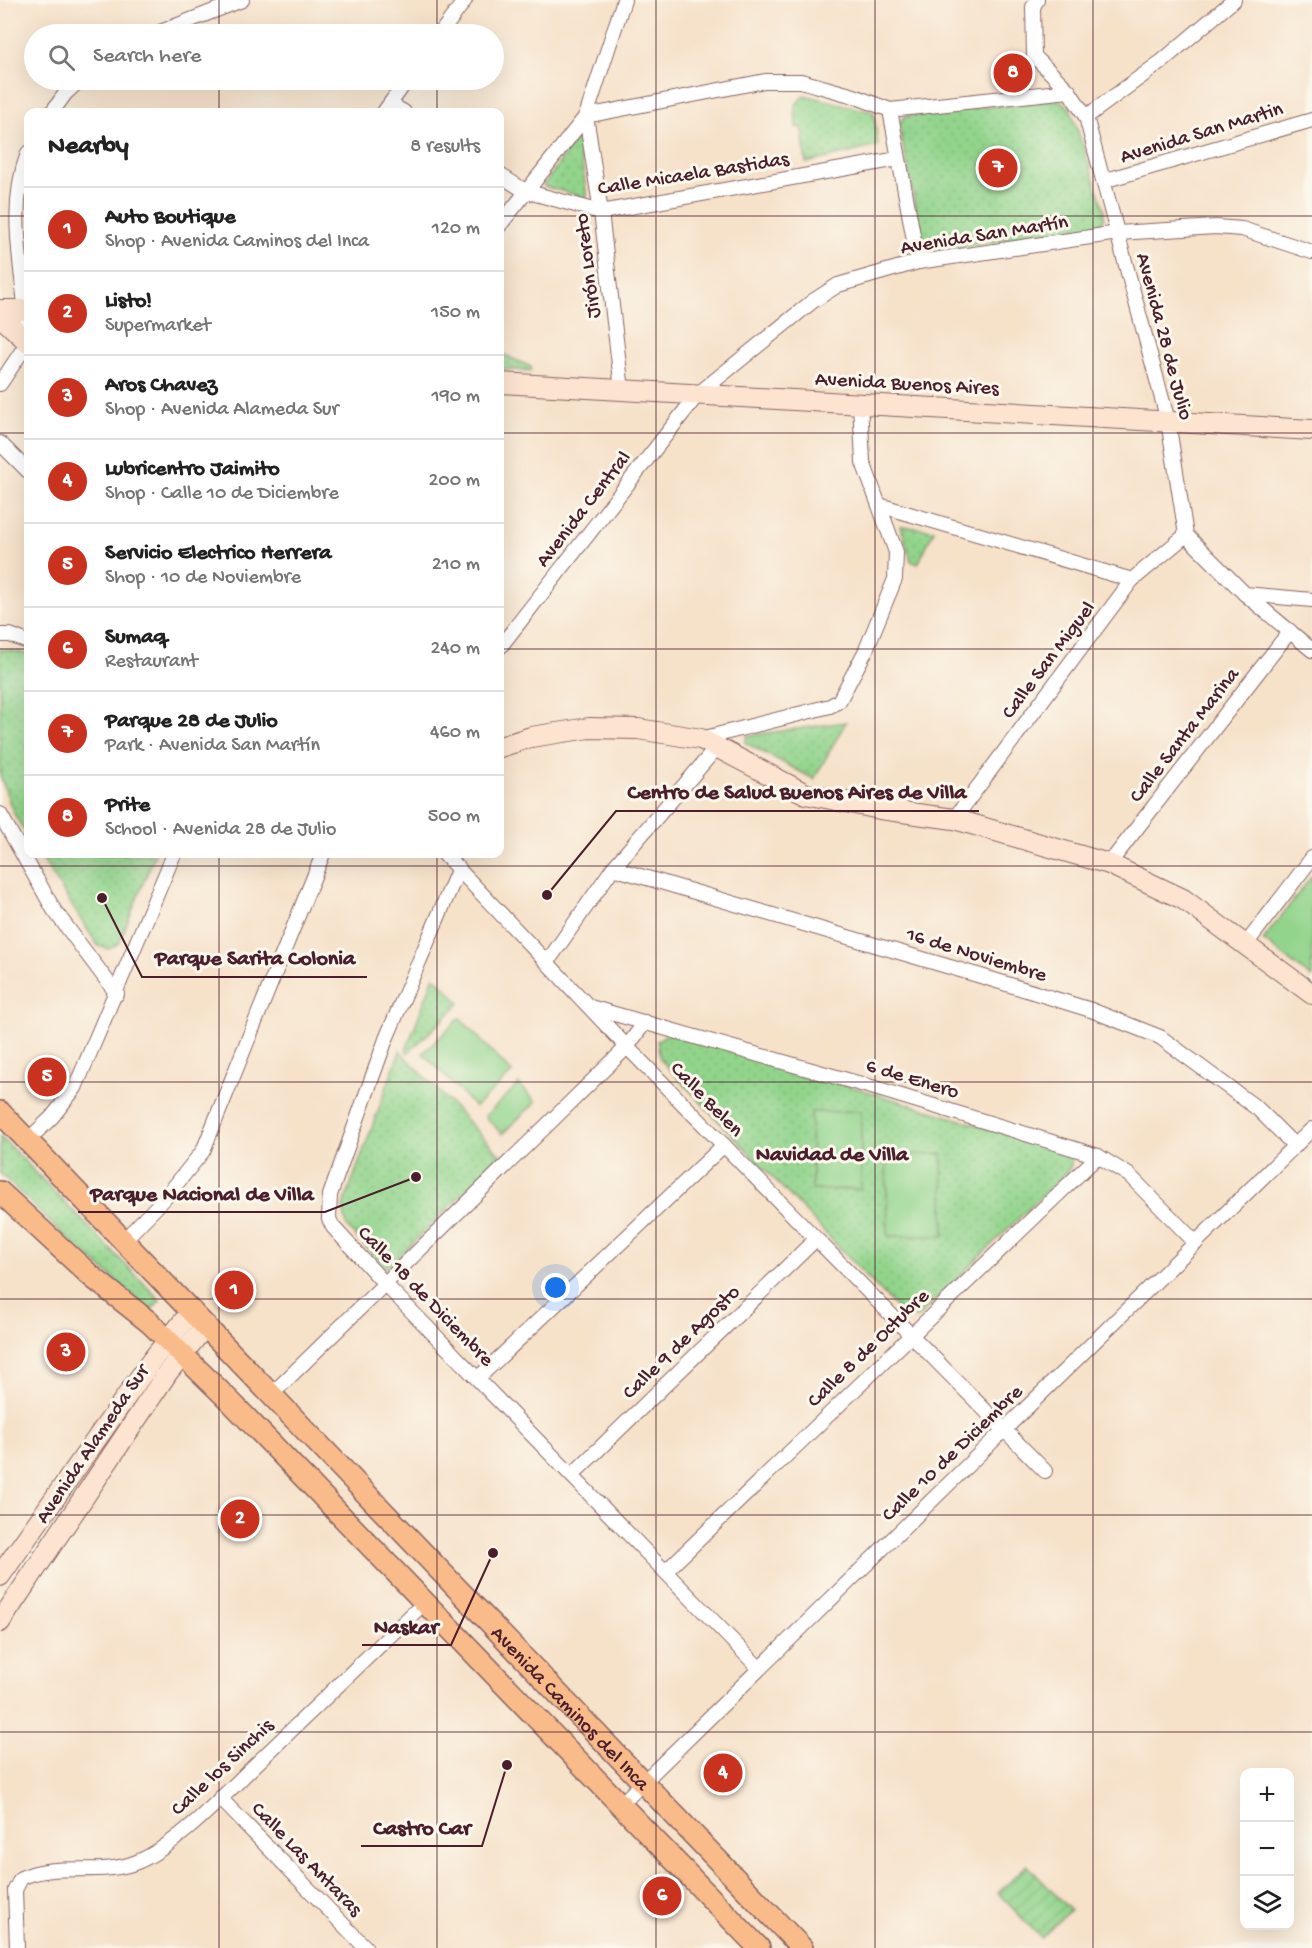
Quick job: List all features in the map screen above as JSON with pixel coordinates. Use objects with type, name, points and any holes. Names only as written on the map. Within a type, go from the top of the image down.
[{"type":"main road","name":"Avenida Caminos del Inca","points":[[0,1112],[802,1948]]},
{"type":"main road","name":"Avenida Caminos del Inca","points":[[0,1192],[38,1230],[175,1347],[311,1483],[424,1603],[759,1948]]},
{"type":"street","points":[[181,24],[242,0]]},
{"type":"street","points":[[447,24],[465,0]]},
{"type":"street","name":"Jirón Loreto","points":[[622,390],[601,212],[586,116],[624,0]]},
{"type":"street","name":"Avenida 28 de Julio","points":[[1037,0],[1033,7],[1034,56],[1069,91],[1086,117],[1168,421],[1186,535]]},
{"type":"street","points":[[1086,117],[1161,63],[1234,0]]},
{"type":"street","points":[[504,220],[586,116],[765,81],[801,81],[854,96],[890,110],[1069,91]]},
{"type":"street","points":[[55,108],[69,90]]},
{"type":"street","points":[[387,108],[400,90]]},
{"type":"street","points":[[890,110],[918,262]]},
{"type":"street","name":"Avenida San Martin","points":[[1103,181],[1312,120]]},
{"type":"street","name":"Calle Micaela Bastidas","points":[[504,178],[525,191],[601,212],[898,159]]},
{"type":"street","points":[[24,172],[19,196],[18,236],[24,292]]},
{"type":"street","name":"Avenida San Martín","points":[[698,394],[813,301],[838,285],[918,262],[1118,233],[1224,228],[1242,230],[1312,252]]},
{"type":"street","points":[[0,310],[24,310]]},
{"type":"street","points":[[0,316],[24,338]]},
{"type":"street","points":[[0,384],[24,348]]},
{"type":"street","name":"Avenida Buenos Aires","points":[[504,383],[1312,430]]},
{"type":"street","name":"Avenida Central","points":[[504,642],[698,394]]},
{"type":"street","points":[[548,961],[613,868],[710,743],[830,706],[839,701],[865,652],[895,579],[896,552],[863,462],[860,403]]},
{"type":"street","points":[[0,442],[24,467]]},
{"type":"street","points":[[879,505],[1132,580]]},
{"type":"street","points":[[1186,535],[1245,594],[1312,650]]},
{"type":"street","name":"Calle San Miguel","points":[[954,819],[1132,580],[1186,535]]},
{"type":"street","points":[[1245,594],[1312,600]]},
{"type":"street","name":"Calle Santa Marina","points":[[1109,864],[1290,631]]},
{"type":"street","points":[[0,635],[10,635],[24,640]]},
{"type":"street","points":[[504,746],[531,737],[589,728],[638,729],[710,743],[806,794],[880,809],[954,819],[1109,864],[1183,899],[1312,994]]},
{"type":"street","points":[[0,814],[24,857]]},
{"type":"street","points":[[25,858],[54,910],[117,994]]},
{"type":"street","points":[[27,1141],[52,1117],[75,1088],[117,994],[172,858]]},
{"type":"street","points":[[123,1241],[165,1198],[203,1151],[321,858]]},
{"type":"street","name":"Calle Belen","points":[[448,858],[627,1047],[1045,1471]]},
{"type":"street","points":[[1246,944],[1312,858]]},
{"type":"street","name":"Calle 18 de Diciembre","points":[[459,868],[386,1039],[328,1208],[333,1227],[386,1285],[573,1474],[759,1668]]},
{"type":"street","name":"16 de Noviembre","points":[[613,868],[994,980],[1091,1010],[1160,1037],[1258,1109],[1295,1146]]},
{"type":"street","name":"6 de Enero","points":[[588,1006],[887,1091],[1098,1156],[1129,1175],[1196,1243]]},
{"type":"street","points":[[272,1394],[627,1047],[645,1022]]},
{"type":"street","name":"Calle 10 de Diciembre","points":[[620,1804],[1312,1129]]},
{"type":"street","points":[[478,1378],[724,1145]]},
{"type":"street","name":"Calle 8 de Octubre","points":[[666,1571],[1098,1156]]},
{"type":"street","name":"Calle 9 de Agosto","points":[[573,1474],[816,1239]]},
{"type":"street","name":"Avenida Alameda Sur","points":[[0,1576],[199,1318]]},
{"type":"street","name":"Avenida Alameda Sur","points":[[0,1622],[175,1347]]},
{"type":"street","name":"Calle los Sinchis","points":[[17,1948],[15,1890],[21,1878],[35,1871],[112,1868],[136,1863],[161,1849],[220,1798],[424,1603]]},
{"type":"street","name":"Calle Las Antaras","points":[[220,1798],[366,1948]]},
{"type":"green space","points":[[804,95],[874,112],[878,146],[806,163],[802,127],[796,127],[795,106]]},
{"type":"green space","points":[[1054,99],[1070,108],[1104,209],[1104,219],[1099,225],[930,252],[924,248],[899,126],[901,120],[906,116]]},
{"type":"green space","points":[[578,136],[587,198],[543,186]]},
{"type":"green space","points":[[504,355],[531,367],[531,371],[504,369]]},
{"type":"green space","points":[[901,526],[934,530],[918,564],[911,561]]},
{"type":"green space","points":[[0,649],[24,653],[24,830],[13,812],[0,775]]},
{"type":"green space","points":[[846,722],[814,779],[746,743],[747,736]]},
{"type":"green space","points":[[42,858],[153,858],[119,943],[109,949],[98,946]]},
{"type":"green space","points":[[1312,876],[1312,978],[1263,940]]},
{"type":"green space","points":[[434,976],[460,1003],[408,1053],[406,1050]]},
{"type":"green space","points":[[460,1018],[512,1073],[475,1107],[423,1053]]},
{"type":"green space","points":[[676,1033],[1069,1153],[1072,1160],[1070,1168],[917,1318],[905,1317],[660,1059],[657,1041],[665,1035]]},
{"type":"green space","points":[[400,1051],[501,1156],[386,1269],[347,1227],[343,1206]]},
{"type":"green space","points":[[519,1084],[536,1102],[502,1134],[485,1116]]},
{"type":"green space","points":[[861,1111],[861,1189],[812,1190],[811,1112]]},
{"type":"green space","points":[[0,1136],[160,1300],[151,1311],[58,1230],[0,1173]]},
{"type":"green space","points":[[942,1154],[944,1236],[888,1236],[886,1155]]},
{"type":"green space","points":[[1027,1865],[1070,1910],[1041,1938],[998,1893]]},
{"type":"place","name":"Prite","points":[[1013,73]]},
{"type":"place","name":"Parque 28 de Julio","points":[[998,168]]},
{"type":"place","name":"Centro de Salud Buenos Aires de Villa","points":[[547,895]]},
{"type":"place","name":"Parque Sarita Colonia","points":[[102,898]]},
{"type":"place","name":"Servicio Electrico Herrera","points":[[47,1077]]},
{"type":"place","name":"Parque Nacional de Villa","points":[[416,1177]]},
{"type":"place","name":"Auto Boutique","points":[[234,1290]]},
{"type":"place","name":"Aros Chavez","points":[[66,1352]]},
{"type":"place","name":"Listo!","points":[[240,1519]]},
{"type":"place","name":"Naskar","points":[[493,1553]]},
{"type":"place","name":"Castro Car","points":[[507,1765]]},
{"type":"place","name":"Lubricentro Jaimito","points":[[723,1773]]},
{"type":"place","name":"Sumaq","points":[[662,1896]]},
{"type":"district","name":"Navidad de Villa","points":[[832,1152]]}]
